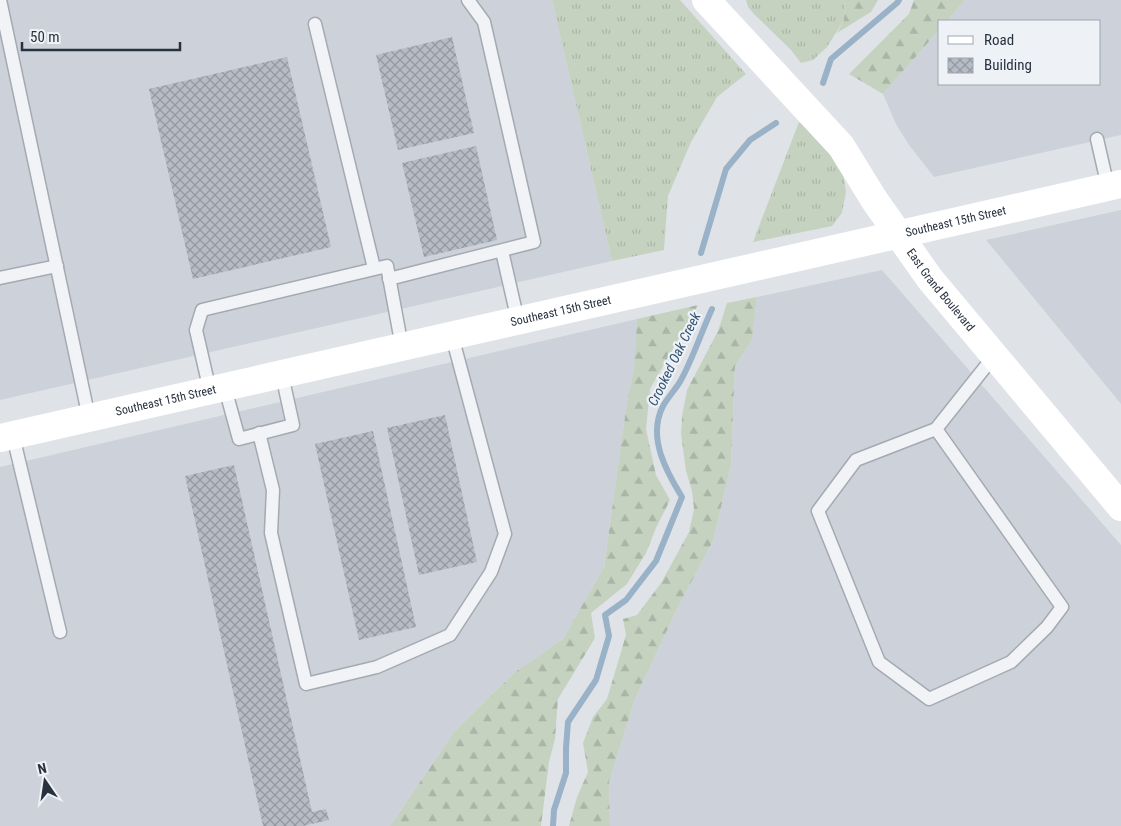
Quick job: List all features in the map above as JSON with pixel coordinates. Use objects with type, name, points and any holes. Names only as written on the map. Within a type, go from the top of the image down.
[{"type":"main road","name":"East Grand Boulevard","points":[[706,0],[841,146],[875,201],[930,279],[1121,507]]},
{"type":"main road","name":"Southeast 15th Street","points":[[6,437],[1115,186]]},
{"type":"lane","points":[[0,0],[89,418]]},
{"type":"lane","points":[[389,279],[534,242],[484,22],[468,0]]},
{"type":"lane","points":[[315,24],[374,268]]},
{"type":"lane","points":[[1097,139],[1115,186]]},
{"type":"lane","points":[[502,251],[518,322]]},
{"type":"lane","points":[[0,278],[57,266]]},
{"type":"lane","points":[[282,375],[293,425],[239,438],[196,330],[202,310],[386,266],[402,348]]},
{"type":"lane","points":[[260,433],[273,490],[271,533],[306,684],[377,667],[450,635],[491,572],[505,534],[452,336]]},
{"type":"lane","points":[[936,429],[1062,607],[1047,627],[1011,662],[929,699],[879,662],[818,511],[856,460],[936,429],[994,356]]},
{"type":"lane","points":[[6,437],[60,632]]},
{"type":"shaded area","points":[[0,0],[552,0],[612,261],[0,400]]},
{"type":"shaded area","points":[[965,0],[1121,0],[1121,135],[934,177],[909,145],[896,124],[883,94],[938,31],[938,85],[1101,85],[1101,20],[948,20]]},
{"type":"shaded area","points":[[1121,210],[1121,404],[986,240]]},
{"type":"shaded area","points":[[882,270],[1121,545],[1121,826],[610,826],[609,782],[635,699],[677,609],[713,541],[731,465],[735,366],[752,340],[757,297]]},
{"type":"shaded area","points":[[637,319],[634,379],[627,402],[604,567],[563,639],[515,672],[454,732],[390,826],[0,826],[0,467]]},
{"type":"green space","points":[[552,0],[680,0],[746,74],[717,97],[691,142],[668,196],[664,250],[612,261]]},
{"type":"green space","points":[[746,0],[845,0],[844,20],[827,47],[813,60],[801,63],[791,50],[754,14],[748,7]]},
{"type":"green space","points":[[845,0],[878,0],[871,12],[837,33],[844,20]]},
{"type":"green space","points":[[914,0],[965,0],[948,20],[938,20],[938,31],[883,94],[849,74],[909,14]]},
{"type":"green space","points":[[799,122],[815,133],[842,166],[846,192],[842,213],[832,226],[753,242]]},
{"type":"green space","points":[[757,297],[752,340],[735,366],[731,465],[713,541],[677,609],[635,699],[609,782],[610,826],[569,826],[577,797],[588,772],[583,743],[593,717],[607,699],[626,635],[623,619],[637,615],[661,583],[689,532],[694,509],[681,434],[687,390],[718,331],[727,303]]},
{"type":"green space","points":[[698,305],[650,389],[646,429],[656,475],[670,500],[646,553],[627,584],[591,613],[595,638],[558,699],[555,739],[549,762],[541,826],[390,826],[454,732],[515,672],[563,639],[604,567],[627,402],[634,371],[637,319]]},
{"type":"building","points":[[452,37],[474,133],[398,150],[376,55]]},
{"type":"building","points":[[287,57],[331,247],[193,279],[149,89]]},
{"type":"building","points":[[476,146],[497,240],[424,257],[402,163]]},
{"type":"building","points":[[445,415],[477,562],[419,575],[387,428]]},
{"type":"building","points":[[373,431],[416,627],[359,640],[315,444]]},
{"type":"building","points":[[234,465],[312,812],[326,809],[329,820],[303,826],[263,826],[185,476]]},
{"type":"waterway","name":"Crooked Oak Creek","points":[[823,83],[831,59],[899,0]]},
{"type":"waterway","name":"Crooked Oak Creek","points":[[701,253],[726,169],[750,140],[776,123]]},
{"type":"waterway","name":"Crooked Oak Creek","points":[[553,826],[554,810],[566,773],[568,722],[596,680],[609,636],[605,615],[626,600],[656,561],[682,497],[660,453],[657,430],[663,406],[685,372],[712,309]]}]
